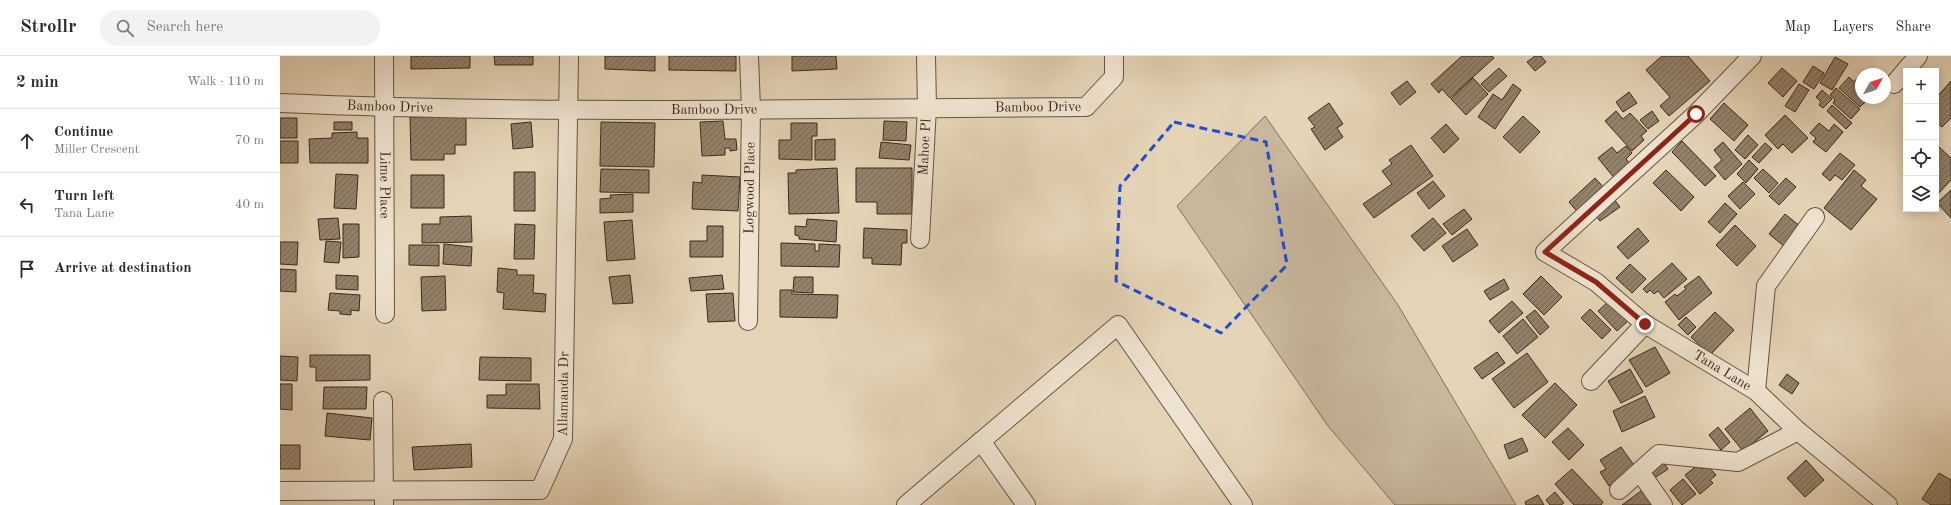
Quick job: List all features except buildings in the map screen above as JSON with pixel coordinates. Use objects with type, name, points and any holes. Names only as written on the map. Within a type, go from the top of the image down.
[{"type":"street","name":"Lime Place","points":[[384,56],[385,314]]},
{"type":"street","name":"Allamanda Dr","points":[[280,491],[384,497],[540,490],[563,439],[569,56]]},
{"type":"street","name":"Logwood Place","points":[[748,321],[751,109],[750,56]]},
{"type":"street","name":"Mahoe Pl","points":[[920,238],[927,107],[926,56]]},
{"type":"street","name":"Bamboo Drive","points":[[280,103],[384,108],[568,110],[1086,107],[1114,77],[1114,56]]},
{"type":"street","name":"Tana Lane","points":[[1752,56],[1696,114],[1545,252],[1596,282],[1645,324],[1756,391],[1798,431],[1888,505]]},
{"type":"street","points":[[1894,84],[1918,56]]},
{"type":"street","points":[[1756,391],[1766,286],[1815,217]]},
{"type":"street","points":[[1591,381],[1645,324]]},
{"type":"street","points":[[906,505],[1118,325],[1243,505]]},
{"type":"street","points":[[382,401],[384,497]]},
{"type":"street","points":[[1619,490],[1659,454],[1738,462],[1798,431]]},
{"type":"street","points":[[981,441],[1026,505]]},
{"type":"street","points":[[1640,472],[1663,505]]},
{"type":"highlighted area","points":[[1174,122],[1266,142],[1287,265],[1221,333],[1116,281],[1120,186]]},
{"type":"shaded area","points":[[1265,116],[1398,305],[1516,505],[1395,505],[1328,426],[1177,206]]},
{"type":"route","points":[[1645,324],[1596,282],[1545,252],[1696,114]]}]
